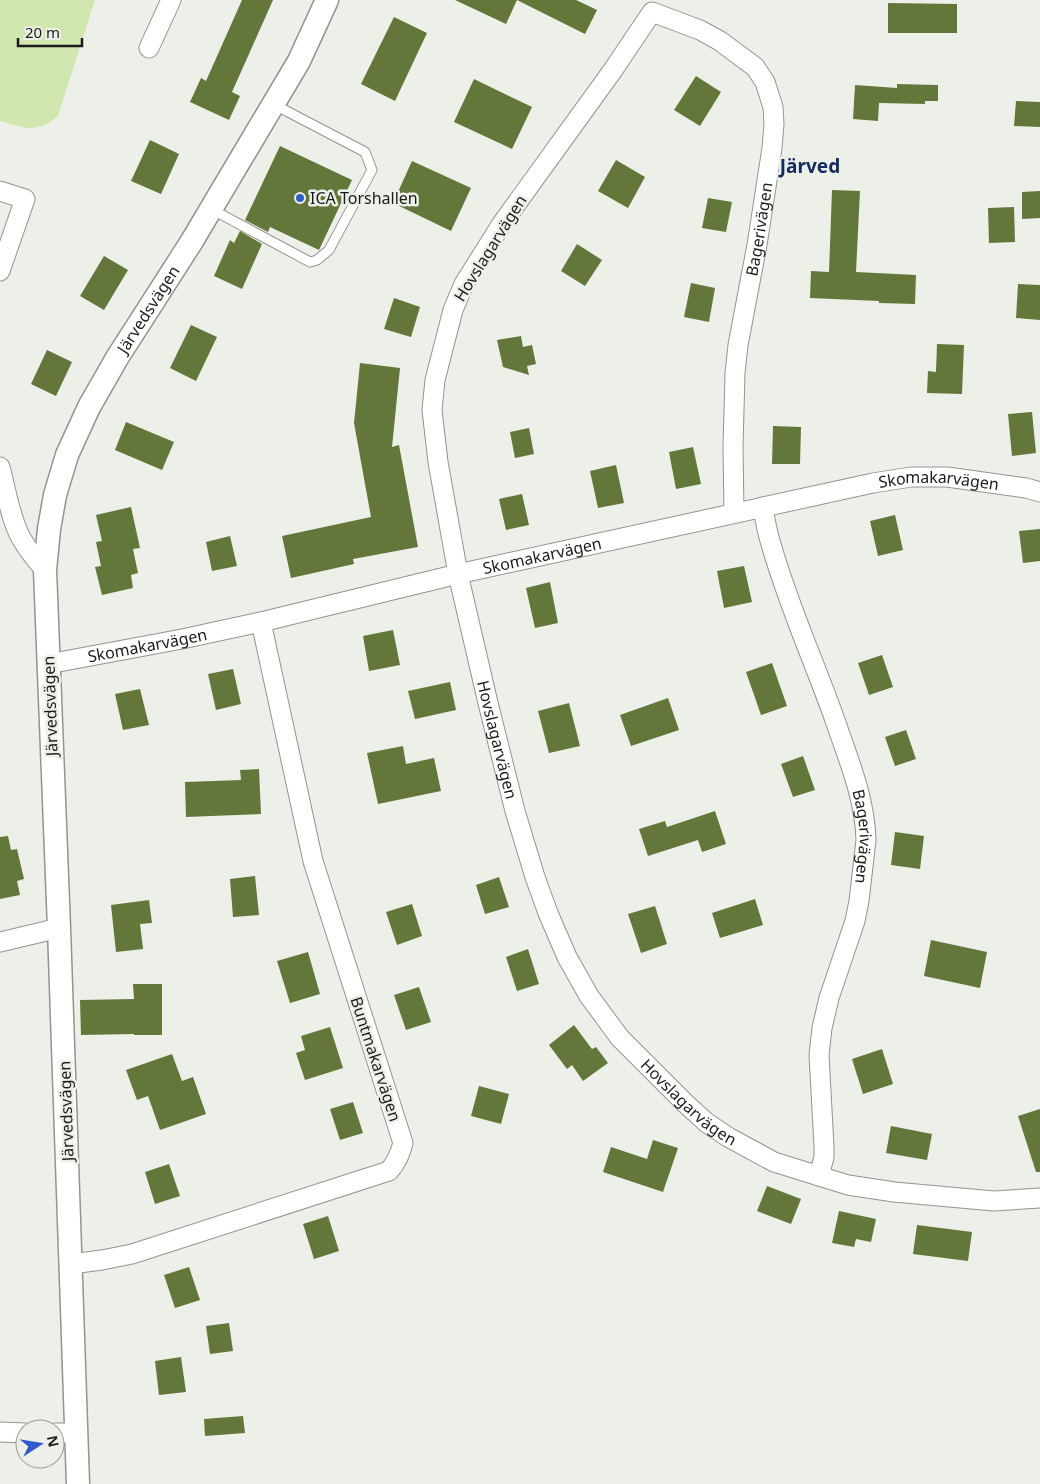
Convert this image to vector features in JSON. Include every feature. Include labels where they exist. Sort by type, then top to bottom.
[{"type":"street","points":[[149,48],[171,0]]},
{"type":"street","name":"Järvedsvägen","points":[[78,1484],[66,1433],[71,1264],[45,570],[49,529],[67,455],[89,407],[117,358],[192,242],[273,104],[298,60],[327,0]]},
{"type":"street","name":"Bagerivägen","points":[[652,12],[700,30],[720,41],[755,67],[765,82],[773,107],[772,148],[757,245],[738,345],[735,373],[734,512]]},
{"type":"street","name":"Hovslagarvägen","points":[[652,12],[613,70],[501,225],[464,284],[452,310],[435,380],[432,410],[438,462],[458,574],[515,811],[535,877],[567,957],[589,996],[620,1038],[686,1104],[707,1123],[728,1137],[774,1162],[848,1185],[894,1192],[994,1201],[1040,1198]]},
{"type":"street","points":[[0,191],[25,199],[0,271]]},
{"type":"street","points":[[0,467],[20,537],[30,553],[45,570]]},
{"type":"street","name":"Skomakarvägen","points":[[48,664],[261,622],[458,574],[873,483],[911,477],[947,477],[1026,488],[1040,492]]},
{"type":"street","name":"Bagerivägen","points":[[763,507],[770,543],[786,592],[825,692],[856,781],[866,830],[859,902],[855,921],[828,998],[820,1042],[824,1157],[819,1176]]},
{"type":"street","name":"Buntmakarvägen","points":[[71,1264],[132,1254],[389,1171],[396,1163],[400,1154],[403,1143],[313,861],[261,622]]},
{"type":"street","points":[[0,942],[59,928]]},
{"type":"street","points":[[0,1432],[15,1433]]},
{"type":"lane","points":[[211,209],[310,262],[317,260],[329,250],[372,170],[366,152],[273,104]]},
{"type":"green space","points":[[0,0],[95,0],[58,116],[50,122],[37,127],[23,127],[0,121]]},
{"type":"building","points":[[242,0],[273,0],[232,92],[240,96],[229,120],[190,102],[201,78],[206,81]]},
{"type":"building","points":[[455,0],[517,0],[506,24]]},
{"type":"building","points":[[517,0],[576,0],[597,10],[585,34]]},
{"type":"building","points":[[888,3],[957,4],[957,33],[888,33]]},
{"type":"building","points":[[394,17],[427,33],[395,101],[361,84]]},
{"type":"building","points":[[696,76],[721,92],[700,126],[674,110]]},
{"type":"building","points":[[474,79],[532,107],[512,149],[454,122]]},
{"type":"building","points":[[897,84],[938,85],[938,101],[925,101],[925,104],[879,103],[878,121],[853,119],[855,85],[897,88]]},
{"type":"building","points":[[1016,101],[1040,102],[1040,127],[1014,126]]},
{"type":"building","points":[[150,140],[179,154],[161,194],[131,181]]},
{"type":"building","name":"ICA Torshallen","points":[[280,146],[352,180],[319,250],[270,227],[268,232],[245,220]]},
{"type":"building","points":[[616,160],[645,177],[628,208],[598,191]]},
{"type":"building","points":[[412,161],[471,188],[451,231],[393,203]]},
{"type":"building","points":[[832,190],[860,191],[856,272],[916,275],[915,304],[810,298],[811,271],[829,272]]},
{"type":"building","points":[[1040,191],[1040,218],[1022,219],[1022,192]]},
{"type":"building","points":[[708,198],[732,202],[726,232],[702,228]]},
{"type":"building","points":[[1014,207],[1015,242],[989,243],[988,208]]},
{"type":"building","points":[[240,231],[262,244],[242,289],[214,276],[230,240],[234,243]]},
{"type":"building","points":[[577,244],[602,260],[585,286],[561,271]]},
{"type":"building","points":[[104,256],[128,270],[104,310],[80,296]]},
{"type":"building","points":[[691,283],[715,288],[709,322],[684,317]]},
{"type":"building","points":[[1018,284],[1040,285],[1040,320],[1016,318]]},
{"type":"building","points":[[394,298],[420,307],[411,337],[384,329]]},
{"type":"building","points":[[191,325],[217,337],[196,381],[170,368]]},
{"type":"building","points":[[521,336],[523,347],[532,345],[536,364],[527,366],[529,375],[503,367],[497,340]]},
{"type":"building","points":[[937,344],[964,345],[962,394],[927,393],[928,371],[936,372]]},
{"type":"building","points":[[47,350],[72,362],[56,396],[31,384]]},
{"type":"building","points":[[360,363],[400,368],[392,447],[399,445],[418,547],[353,559],[354,564],[291,578],[282,536],[371,517],[354,423]]},
{"type":"building","points":[[1032,412],[1036,453],[1012,456],[1008,414]]},
{"type":"building","points":[[126,422],[174,442],[162,470],[115,450]]},
{"type":"building","points":[[773,426],[801,427],[800,464],[772,464]]},
{"type":"building","points":[[529,428],[534,454],[515,458],[510,432]]},
{"type":"building","points":[[693,447],[701,484],[676,489],[669,452]]},
{"type":"building","points":[[616,465],[624,503],[598,508],[590,471]]},
{"type":"building","points":[[522,494],[529,525],[506,530],[499,499]]},
{"type":"building","points":[[131,507],[140,548],[133,549],[138,573],[131,575],[133,588],[102,595],[95,567],[101,566],[96,542],[102,541],[96,515]]},
{"type":"building","points":[[895,515],[903,550],[878,556],[870,521]]},
{"type":"building","points":[[1040,529],[1040,561],[1023,563],[1019,531]]},
{"type":"building","points":[[230,536],[237,566],[212,571],[206,542]]},
{"type":"building","points":[[744,566],[752,602],[724,608],[717,571]]},
{"type":"building","points":[[550,582],[558,623],[535,628],[526,588]]},
{"type":"building","points":[[393,630],[400,665],[369,671],[363,636]]},
{"type":"building","points":[[882,655],[893,687],[869,695],[858,663]]},
{"type":"building","points":[[772,663],[787,706],[761,715],[746,672]]},
{"type":"building","points":[[233,669],[241,704],[216,710],[208,674]]},
{"type":"building","points":[[450,682],[456,710],[415,719],[408,691]]},
{"type":"building","points":[[140,689],[149,725],[123,730],[115,694]]},
{"type":"building","points":[[668,698],[679,730],[631,746],[620,715]]},
{"type":"building","points":[[569,703],[580,746],[549,753],[538,711]]},
{"type":"building","points":[[906,730],[916,759],[895,766],[885,737]]},
{"type":"building","points":[[403,746],[406,764],[434,758],[441,791],[378,804],[367,753]]},
{"type":"building","points":[[803,756],[815,790],[793,797],[781,764]]},
{"type":"building","points":[[259,769],[261,814],[186,817],[185,782],[241,780],[240,770]]},
{"type":"building","points":[[715,811],[726,844],[702,852],[698,840],[648,856],[639,829],[665,821],[667,827]]},
{"type":"building","points":[[895,832],[924,836],[920,869],[891,865]]},
{"type":"building","points":[[8,836],[11,850],[17,849],[24,879],[17,881],[20,895],[0,899],[0,837]]},
{"type":"building","points":[[255,876],[259,915],[233,917],[230,879]]},
{"type":"building","points":[[499,877],[509,907],[485,914],[476,885]]},
{"type":"building","points":[[755,899],[763,925],[720,938],[712,913]]},
{"type":"building","points":[[149,900],[152,923],[140,924],[143,949],[116,952],[111,905]]},
{"type":"building","points":[[412,904],[422,936],[397,945],[386,912]]},
{"type":"building","points":[[655,906],[667,944],[641,953],[628,914]]},
{"type":"building","points":[[931,940],[987,952],[980,988],[924,976]]},
{"type":"building","points":[[528,949],[539,984],[517,991],[506,957]]},
{"type":"building","points":[[308,952],[320,994],[290,1003],[277,961]]},
{"type":"building","points":[[133,984],[162,984],[162,1035],[81,1035],[80,1000],[134,999]]},
{"type":"building","points":[[419,987],[431,1022],[406,1030],[394,995]]},
{"type":"building","points":[[574,1025],[592,1049],[596,1047],[608,1063],[583,1081],[572,1065],[567,1069],[549,1045]]},
{"type":"building","points":[[330,1027],[343,1068],[305,1080],[296,1053],[305,1050],[301,1036]]},
{"type":"building","points":[[882,1049],[893,1084],[863,1094],[852,1059]]},
{"type":"building","points":[[172,1054],[182,1081],[193,1077],[206,1114],[160,1130],[148,1096],[137,1100],[126,1070]]},
{"type":"building","points":[[479,1086],[509,1094],[501,1124],[471,1116]]},
{"type":"building","points":[[353,1102],[363,1133],[340,1140],[330,1109]]},
{"type":"building","points":[[1040,1109],[1040,1172],[1036,1172],[1018,1116]]},
{"type":"building","points":[[891,1126],[932,1134],[927,1160],[886,1153]]},
{"type":"building","points":[[653,1140],[678,1148],[663,1192],[603,1172],[611,1147],[647,1159]]},
{"type":"building","points":[[169,1164],[180,1196],[155,1204],[145,1172]]},
{"type":"building","points":[[767,1186],[801,1199],[791,1224],[757,1211]]},
{"type":"building","points":[[839,1211],[876,1219],[871,1242],[856,1239],[854,1247],[832,1243]]},
{"type":"building","points":[[328,1216],[339,1251],[314,1259],[303,1224]]},
{"type":"building","points":[[917,1225],[972,1232],[968,1261],[913,1254]]},
{"type":"building","points":[[189,1267],[200,1300],[175,1308],[164,1275]]},
{"type":"building","points":[[229,1323],[233,1351],[210,1354],[206,1326]]},
{"type":"building","points":[[181,1357],[186,1392],[159,1395],[155,1361]]},
{"type":"building","points":[[243,1416],[245,1433],[205,1436],[204,1419]]},
{"type":"place","name":"ICA Torshallen","points":[[300,198]]},
{"type":"district","name":"Järved","points":[[810,166]]}]
